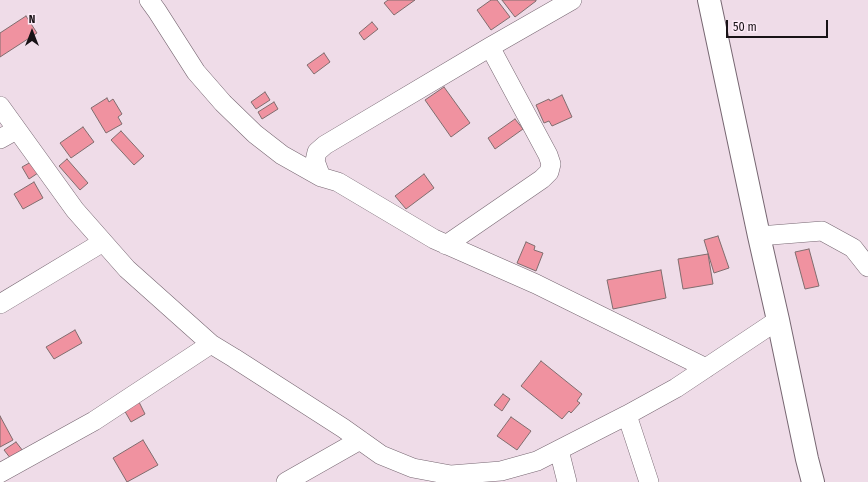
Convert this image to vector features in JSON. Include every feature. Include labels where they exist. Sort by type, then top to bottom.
[{"type":"main road","points":[[709,0],[813,482]]},
{"type":"street","points":[[149,0],[196,72],[223,103],[255,134],[282,155],[321,177],[338,182],[434,239],[536,284],[706,368]]},
{"type":"street","points":[[321,177],[314,161],[317,152],[325,145],[572,0]]},
{"type":"street","points":[[446,245],[542,179],[549,172],[551,164],[548,155],[490,47]]},
{"type":"street","points":[[0,106],[75,210],[103,242],[127,269],[211,344],[241,362],[381,455],[413,468],[452,479],[501,471],[537,461],[676,388],[778,320]]},
{"type":"street","points":[[0,139],[16,130]]},
{"type":"street","points":[[759,236],[822,231],[853,248],[868,267]]},
{"type":"street","points":[[0,304],[103,242]]},
{"type":"street","points":[[0,473],[94,421],[211,344]]},
{"type":"street","points":[[627,415],[650,482]]},
{"type":"street","points":[[286,482],[307,476],[360,440]]},
{"type":"street","points":[[559,450],[567,482]]},
{"type":"building","points":[[388,0],[415,0],[394,15],[384,3]]},
{"type":"building","points":[[491,0],[497,0],[510,17],[491,30],[477,10]]},
{"type":"building","points":[[502,0],[536,0],[536,1],[515,17]]},
{"type":"building","points":[[26,16],[37,33],[0,57],[0,33]]},
{"type":"building","points":[[372,22],[378,29],[364,40],[359,33]]},
{"type":"building","points":[[324,53],[330,62],[314,74],[307,65]]},
{"type":"building","points":[[444,87],[470,123],[451,137],[425,100]]},
{"type":"building","points":[[265,92],[270,100],[256,109],[251,102]]},
{"type":"building","points":[[562,95],[572,117],[552,126],[549,121],[544,123],[536,105],[549,99],[550,101]]},
{"type":"building","points":[[107,98],[109,102],[113,99],[122,114],[118,117],[122,124],[106,133],[91,108]]},
{"type":"building","points":[[274,102],[278,109],[262,119],[258,112]]},
{"type":"building","points":[[515,119],[523,129],[495,149],[488,138]]},
{"type":"building","points":[[83,127],[94,142],[71,158],[60,143]]},
{"type":"building","points":[[121,131],[144,156],[134,165],[111,140]]},
{"type":"building","points":[[67,159],[88,183],[80,190],[59,166]]},
{"type":"building","points":[[31,162],[38,173],[29,179],[22,167]]},
{"type":"building","points":[[424,174],[434,188],[406,209],[395,196]]},
{"type":"building","points":[[34,182],[43,198],[23,209],[14,194]]},
{"type":"building","points":[[718,236],[729,268],[714,273],[704,240]]},
{"type":"building","points":[[526,242],[535,246],[534,250],[543,253],[536,271],[517,263]]},
{"type":"building","points":[[809,249],[819,286],[805,289],[795,252]]},
{"type":"building","points":[[708,254],[713,284],[683,289],[678,259]]},
{"type":"building","points":[[661,270],[666,298],[613,309],[607,280]]},
{"type":"building","points":[[75,330],[82,343],[54,359],[46,347]]},
{"type":"building","points":[[541,361],[582,394],[577,401],[580,403],[571,413],[569,411],[562,419],[521,386]]},
{"type":"building","points":[[503,394],[510,399],[502,411],[494,405]]},
{"type":"building","points":[[138,400],[145,414],[131,422],[123,408]]},
{"type":"building","points":[[0,416],[13,440],[0,447]]},
{"type":"building","points":[[511,417],[531,431],[517,450],[497,436]]},
{"type":"building","points":[[143,440],[158,465],[127,482],[113,458]]},
{"type":"building","points":[[16,442],[23,451],[11,459],[4,450]]}]
